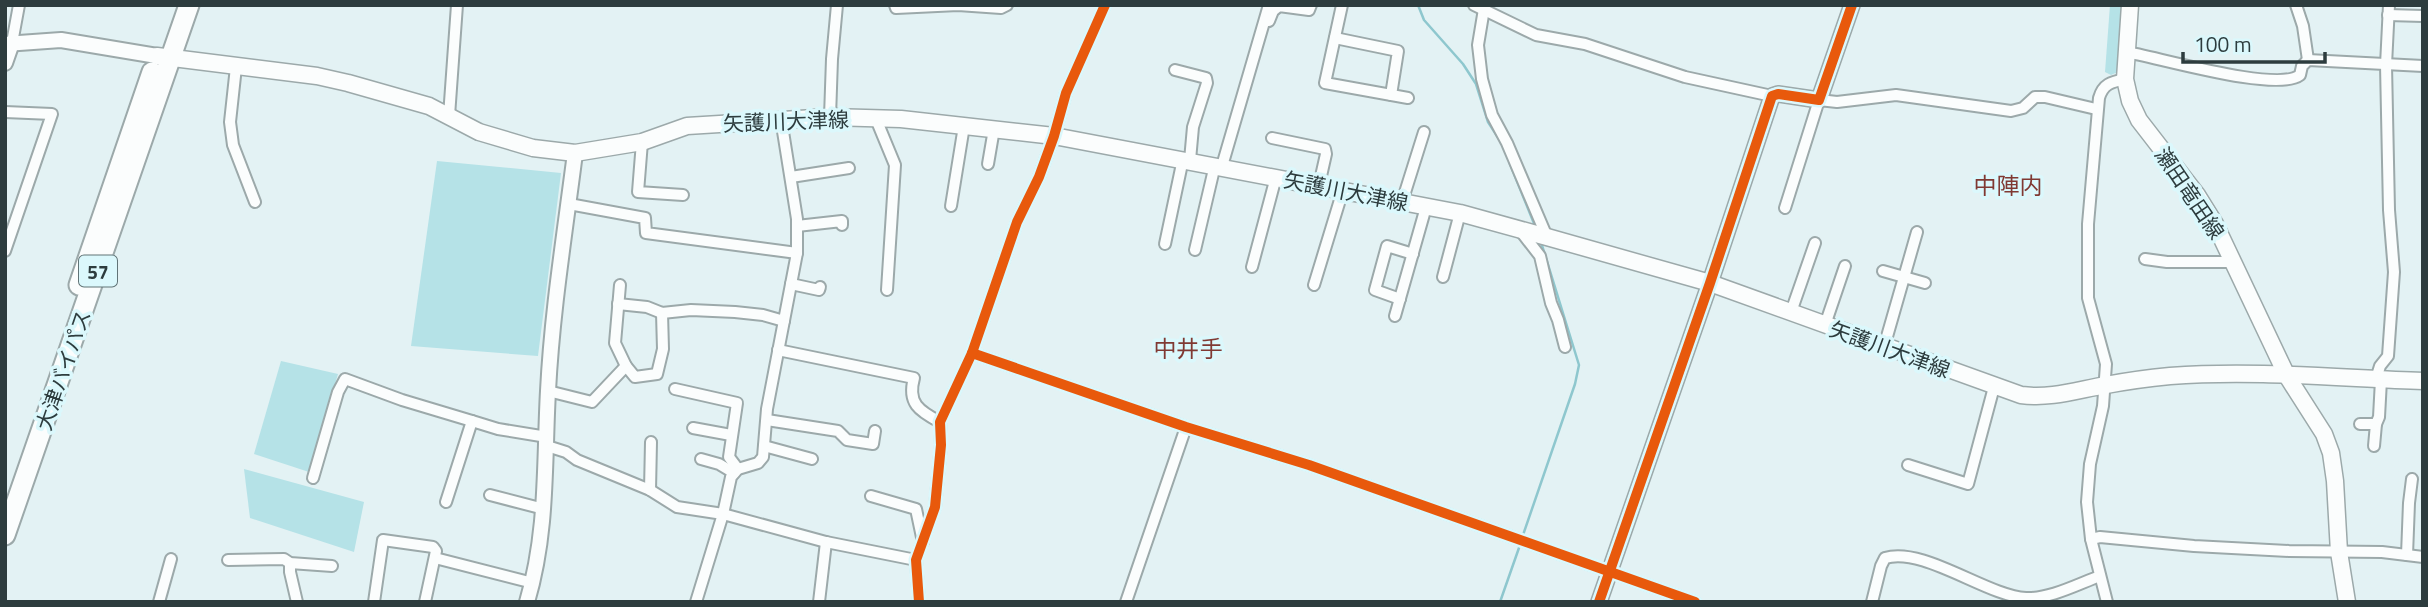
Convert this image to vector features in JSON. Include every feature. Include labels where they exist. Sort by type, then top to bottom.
[{"type":"highway","name":"大津バイパス","points":[[5,535],[128,187],[164,57],[175,5]]},
{"type":"highway","name":"大津バイパス","points":[[5,501],[164,57],[189,5]]},
{"type":"main road","name":"瀬田竜田線","points":[[2130,5],[2124,79],[2130,101],[2139,120],[2197,195],[2215,224],[2287,376]]},
{"type":"main road","name":"矢護川大津線","points":[[164,57],[317,76],[348,83],[407,98],[479,132],[518,144],[575,153],[642,142],[687,127],[831,117],[876,118],[1054,135],[1319,185],[1519,229],[1710,284],[2021,395],[2040,397],[2169,376],[2260,374],[2423,381]]},
{"type":"main road","points":[[2287,376],[2325,434],[2331,453],[2336,481],[2339,552],[2347,602]]},
{"type":"street","points":[[5,63],[19,5]]},
{"type":"street","points":[[449,116],[457,5]]},
{"type":"street","points":[[831,117],[837,5]]},
{"type":"street","points":[[895,5],[896,8],[958,5],[1001,8],[1007,5]]},
{"type":"street","points":[[919,602],[916,560],[935,507],[941,445],[940,422],[972,353],[1017,222],[1039,177],[1066,93],[1105,5]]},
{"type":"street","points":[[1195,250],[1269,5]]},
{"type":"street","points":[[1258,50],[1273,11],[1279,6],[1309,10],[1311,5]]},
{"type":"street","points":[[1342,5],[1325,83],[1408,98]]},
{"type":"street","points":[[1785,208],[1852,5]]},
{"type":"street","points":[[2296,5],[2304,26],[2308,60]]},
{"type":"street","points":[[1547,237],[1507,143],[1492,115],[1482,79],[1478,45],[1479,7],[1536,35],[1585,44],[1685,77],[1772,96],[1778,94],[1837,102],[1896,95],[2011,111],[2023,108],[2035,97],[2045,97],[2096,109]]},
{"type":"street","points":[[2374,446],[2379,417],[2380,366],[2388,356],[2394,272],[2389,210],[2386,65],[2389,10],[2423,16]]},
{"type":"street","points":[[1335,38],[1398,51],[1391,95]]},
{"type":"street","points":[[9,43],[61,40],[164,57]]},
{"type":"street","points":[[2126,51],[2215,73],[2277,79],[2295,79],[2300,75],[2302,65],[2308,60],[2423,66]]},
{"type":"street","points":[[236,67],[230,122],[233,145],[255,202]]},
{"type":"street","points":[[1165,244],[1193,127],[1207,83],[1206,78],[1175,70]]},
{"type":"street","points":[[2107,602],[2091,539],[2087,502],[2090,464],[2103,406],[2106,364],[2088,298],[2088,224],[2096,109],[2102,90],[2109,82],[2124,79]]},
{"type":"street","points":[[1599,602],[1710,284],[1772,96]]},
{"type":"street","points":[[5,111],[52,114],[5,251]]},
{"type":"street","points":[[876,118],[895,165],[887,290]]},
{"type":"street","points":[[696,602],[731,477],[736,471],[758,463],[763,457],[767,409],[797,253],[797,226],[781,119]]},
{"type":"street","points":[[951,206],[964,126]]},
{"type":"street","points":[[988,164],[994,129]]},
{"type":"street","points":[[1402,202],[1424,132]]},
{"type":"street","points":[[1272,138],[1325,149],[1319,185]]},
{"type":"street","points":[[642,142],[638,192],[683,195]]},
{"type":"street","points":[[527,602],[542,540],[548,391],[575,153]]},
{"type":"street","points":[[791,177],[849,168]]},
{"type":"street","points":[[1252,267],[1276,177]]},
{"type":"street","points":[[1314,285],[1343,190]]},
{"type":"street","points":[[569,204],[645,218],[646,233],[797,253]]},
{"type":"street","points":[[1395,316],[1426,207]]},
{"type":"street","points":[[1443,277],[1460,214]]},
{"type":"street","points":[[797,226],[842,221],[842,225]]},
{"type":"street","points":[[1519,229],[1540,256],[1565,347]]},
{"type":"street","points":[[1884,347],[1917,232]]},
{"type":"street","points":[[1791,313],[1815,243]]},
{"type":"street","points":[[1400,299],[1375,290],[1387,246],[1413,254]]},
{"type":"street","points":[[2144,258],[2168,262],[2233,262]]},
{"type":"street","points":[[1825,325],[1845,265]]},
{"type":"street","points":[[1883,271],[1925,284]]},
{"type":"street","points":[[792,284],[819,290],[820,287]]},
{"type":"street","points":[[620,285],[615,343],[626,366],[635,377],[657,374],[663,349],[662,313]]},
{"type":"street","points":[[618,304],[647,307],[662,313],[691,310],[735,312],[763,315],[784,321]]},
{"type":"street","points":[[778,350],[914,378],[911,390],[916,406],[940,422]]},
{"type":"street","points":[[972,353],[1186,427],[1309,465],[1695,602]]},
{"type":"street","points":[[548,391],[592,402],[626,366]]},
{"type":"street","points":[[313,478],[338,392],[345,379],[402,400],[547,442],[578,460],[650,490],[677,507],[723,513],[826,542],[916,560]]},
{"type":"street","points":[[1908,465],[1968,484],[1994,387]]},
{"type":"street","points":[[675,389],[737,403],[729,457],[736,471]]},
{"type":"street","points":[[767,420],[838,431],[847,440],[873,444],[875,431]]},
{"type":"street","points":[[446,502],[472,421]]},
{"type":"street","points":[[2360,424],[2376,424]]},
{"type":"street","points":[[1126,602],[1186,427]]},
{"type":"street","points":[[693,428],[732,435]]},
{"type":"street","points":[[650,490],[651,442]]},
{"type":"street","points":[[764,446],[812,459]]},
{"type":"street","points":[[701,458],[736,471]]},
{"type":"street","points":[[2407,555],[2412,478]]},
{"type":"street","points":[[490,495],[544,509]]},
{"type":"street","points":[[871,496],[916,509],[923,542]]},
{"type":"street","points":[[2091,539],[2100,537],[2194,546],[2382,552],[2422,559]]},
{"type":"street","points":[[374,602],[383,540],[433,547],[436,551],[425,602]]},
{"type":"street","points":[[820,602],[826,542]]},
{"type":"street","points":[[1872,602],[1881,566],[1885,558],[1894,556],[1934,564],[2011,595],[2028,598],[2056,592],[2100,576]]},
{"type":"street","points":[[435,558],[533,583]]},
{"type":"street","points":[[159,602],[171,559]]},
{"type":"street","points":[[228,560],[284,559],[290,562],[332,566]]},
{"type":"street","points":[[290,562],[297,602]]},
{"type":"shaded area","points":[[2110,5],[2125,5],[2118,72],[2111,75],[2105,72]]},
{"type":"shaded area","points":[[437,161],[561,173],[538,356],[411,346]]},
{"type":"shaded area","points":[[281,361],[338,374],[309,472],[254,454]]},
{"type":"shaded area","points":[[244,469],[364,502],[354,552],[250,518]]},
{"type":"waterway","points":[[1418,5],[1424,20],[1463,64],[1476,84],[1488,122],[1499,139]]},
{"type":"waterway","points":[[1510,164],[1535,226]]},
{"type":"waterway","points":[[1522,538],[1575,384],[1579,365],[1541,242]]},
{"type":"waterway","points":[[1500,602],[1520,545]]},
{"type":"cycle path","points":[[919,602],[916,560],[935,507],[941,445],[940,422],[972,353],[1017,222],[1039,177],[1054,136],[1066,93],[1105,5]]},
{"type":"cycle path","points":[[1599,602],[1772,96],[1778,94],[1819,100],[1852,5]]},
{"type":"cycle path","points":[[972,353],[1186,427],[1309,465],[1695,602]]},
{"type":"district","name":"中陣内","points":[[2008,185]]},
{"type":"district","name":"中井手","points":[[1188,348]]}]
